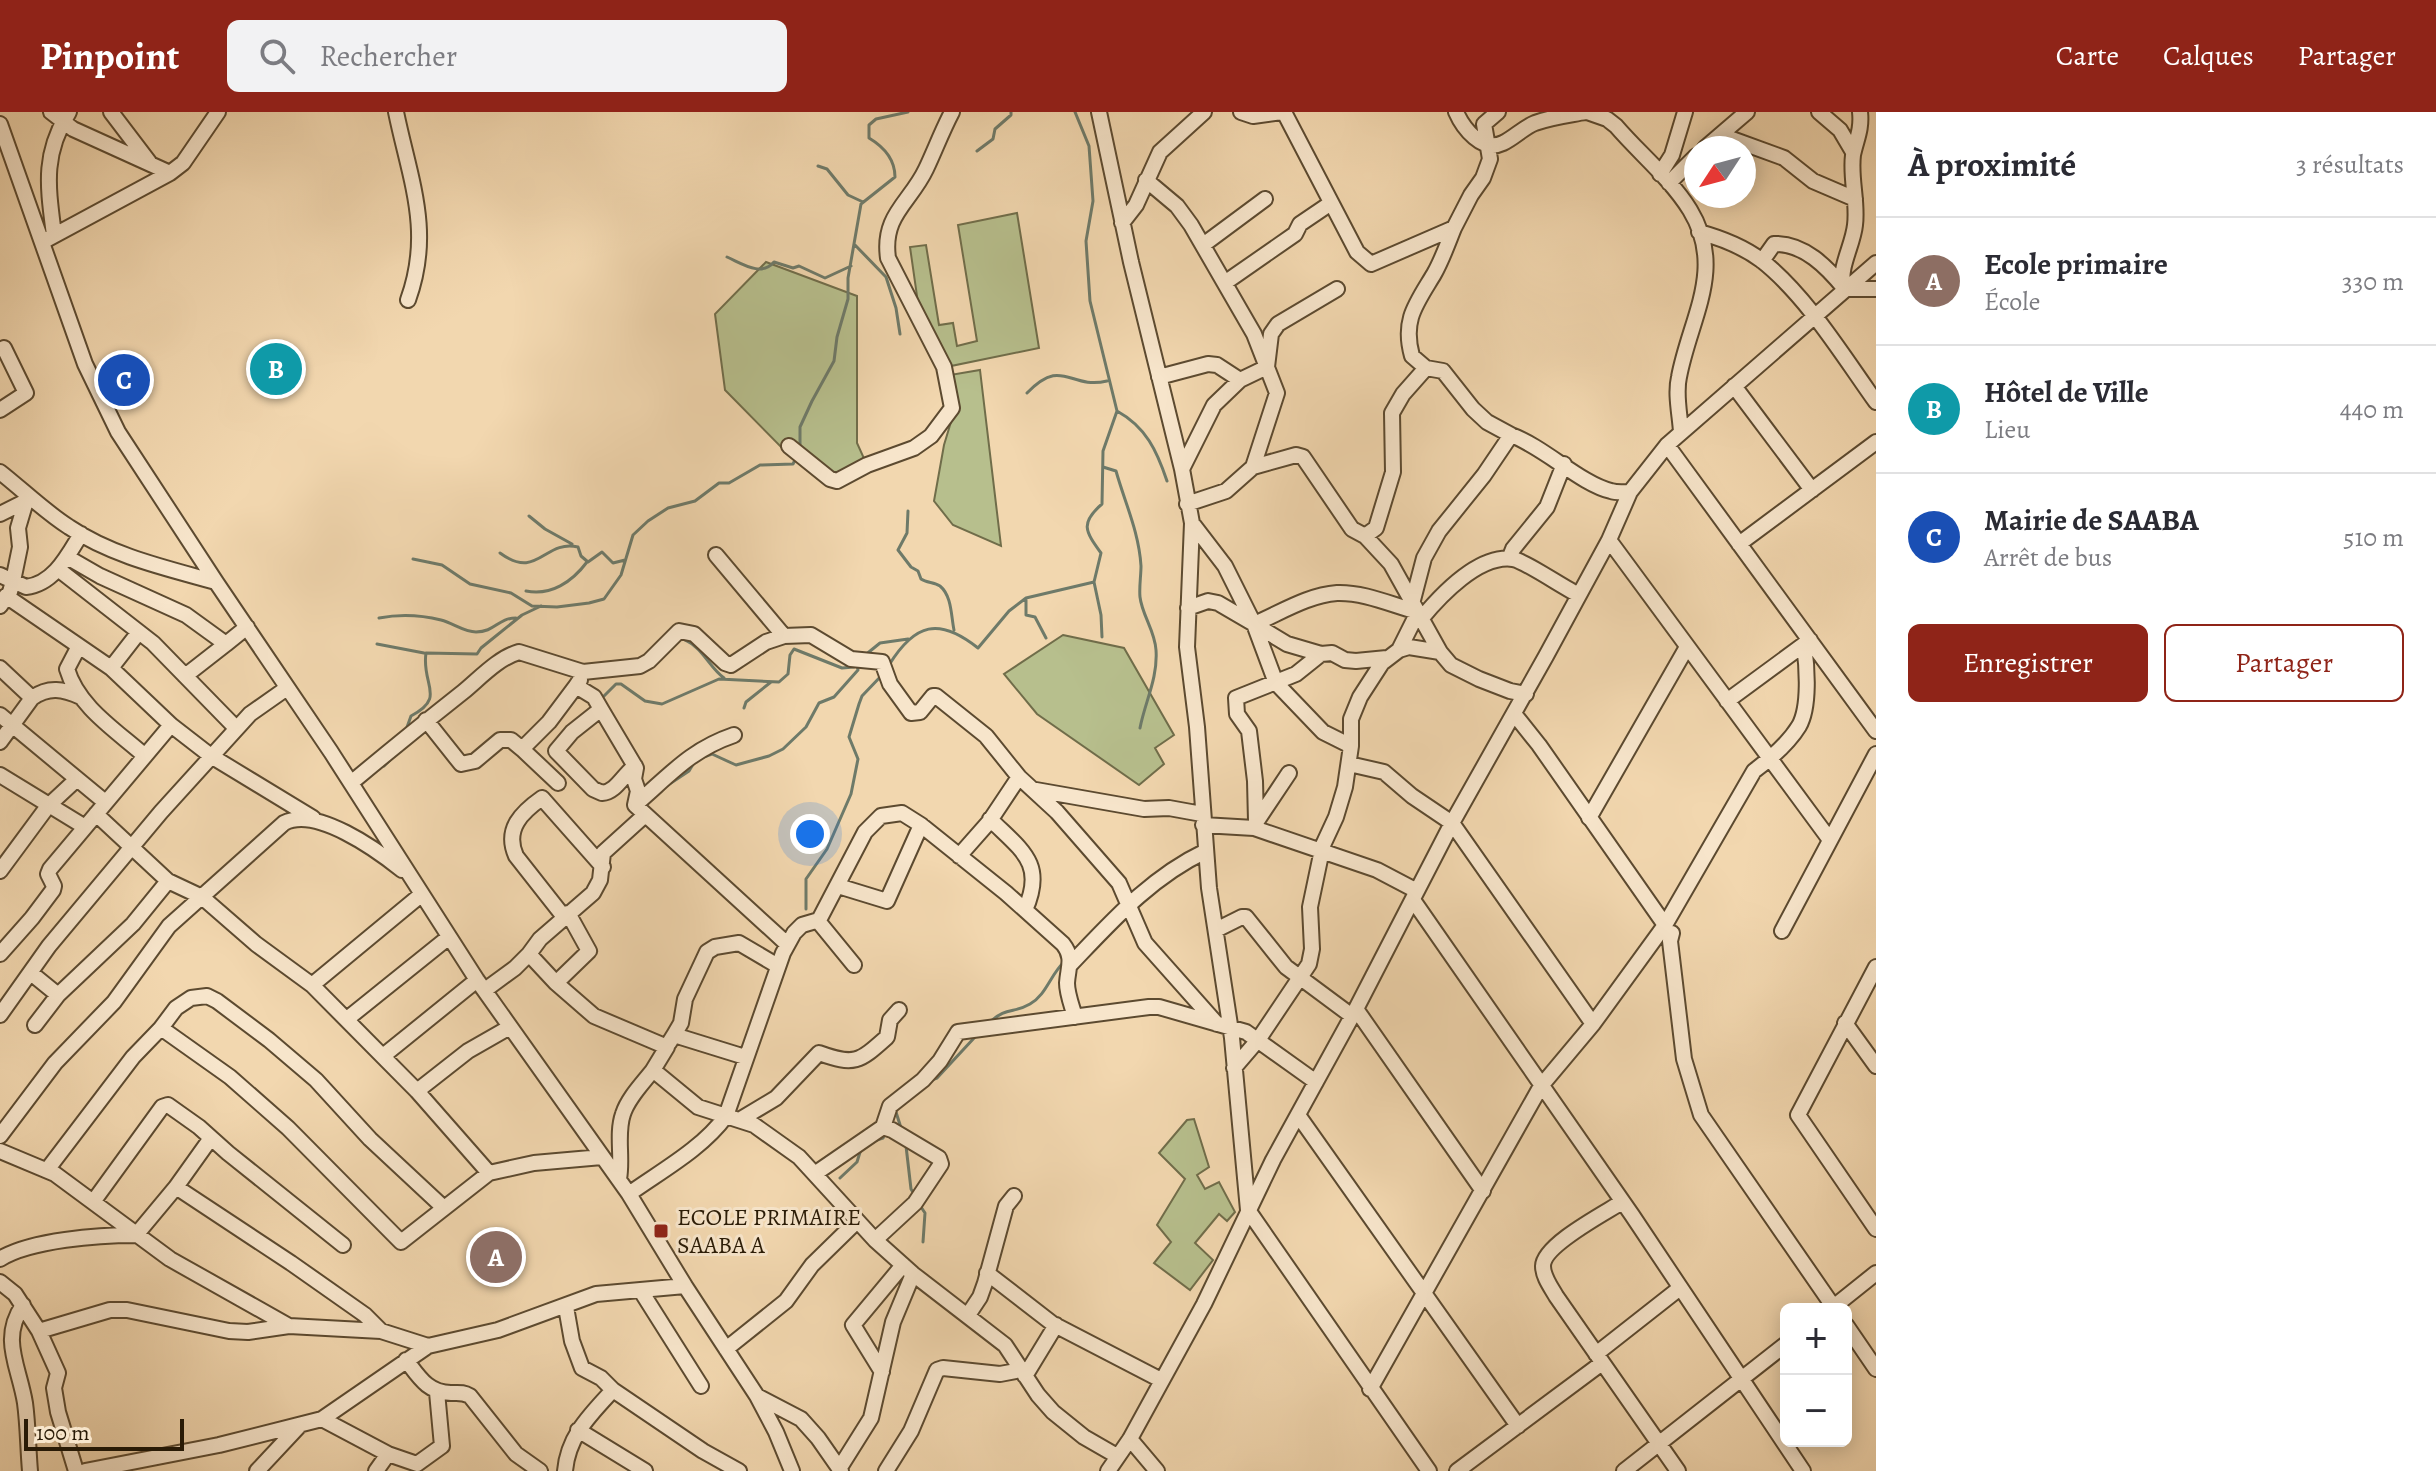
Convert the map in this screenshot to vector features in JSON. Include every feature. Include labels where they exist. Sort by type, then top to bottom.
[{"type":"street","points":[[51,112],[170,173]]},
{"type":"street","points":[[111,112],[149,162]]},
{"type":"street","points":[[48,238],[170,173],[183,163],[218,112]]},
{"type":"street","points":[[396,112],[414,184],[420,230],[419,268],[408,300]]},
{"type":"street","points":[[789,446],[830,479],[837,481],[867,465],[914,448],[931,436],[952,408],[944,367],[888,258],[885,240],[897,212],[925,170],[952,112]]},
{"type":"street","points":[[1099,112],[1192,523],[1187,647],[1223,1025],[1234,1068],[1248,1210],[1429,1471]]},
{"type":"street","points":[[1122,223],[1136,205],[1160,152],[1204,112]]},
{"type":"street","points":[[1241,112],[1253,116],[1283,112],[1357,252],[1371,264],[1454,228]]},
{"type":"street","points":[[1456,112],[1467,133],[1487,143],[1502,144],[1537,122],[1594,112],[1616,126],[1692,213],[1707,270],[1706,286],[1678,381],[1681,432]]},
{"type":"street","points":[[1498,112],[1484,124],[1490,159],[1483,178],[1454,228],[1435,272],[1419,296],[1407,327],[1412,356],[1426,368],[1443,371],[1487,422],[1530,443],[1611,491],[1630,492]]},
{"type":"street","points":[[1664,178],[1685,112]]},
{"type":"street","points":[[1747,112],[1721,135],[1784,158],[1813,181],[1855,199]]},
{"type":"street","points":[[1819,112],[1840,130],[1853,152]]},
{"type":"street","points":[[1844,288],[1842,274],[1856,224],[1852,188],[1853,152],[1858,143],[1860,112]]},
{"type":"street","points":[[48,238],[48,163],[66,117]]},
{"type":"street","points":[[0,124],[48,238],[85,364],[104,407],[481,985],[629,1194],[757,1396],[792,1471]]},
{"type":"street","points":[[1664,178],[1684,164]]},
{"type":"street","points":[[1146,180],[1177,206],[1226,282],[1254,334],[1277,393],[1276,404],[1253,467]]},
{"type":"street","points":[[1203,245],[1265,199]]},
{"type":"street","points":[[1226,282],[1295,234],[1300,224],[1331,203]]},
{"type":"street","points":[[1699,232],[1726,239],[1762,261],[1814,317],[1876,402]]},
{"type":"street","points":[[1762,261],[1774,244],[1784,244],[1818,260],[1844,288],[1876,289]]},
{"type":"street","points":[[1108,1471],[1130,1439],[1204,1304],[1248,1210],[1452,823],[1515,715],[1609,540],[1630,492],[1667,445],[1876,263]]},
{"type":"street","points":[[1267,367],[1271,334],[1278,324],[1337,289]]},
{"type":"street","points":[[0,410],[26,393],[4,348]]},
{"type":"street","points":[[1159,377],[1208,364],[1217,365],[1240,380]]},
{"type":"street","points":[[1182,469],[1214,405],[1240,380],[1267,367]]},
{"type":"street","points":[[1365,536],[1376,528],[1393,472],[1392,413],[1403,394],[1426,368]]},
{"type":"street","points":[[1734,386],[1812,490]]},
{"type":"street","points":[[1234,1068],[1258,1040],[1309,964],[1312,949],[1310,907],[1324,839],[1340,805],[1349,764],[1351,719],[1355,708],[1369,680],[1393,654],[1417,611],[1424,558],[1439,531],[1511,435]]},
{"type":"street","points":[[1739,544],[1876,442]]},
{"type":"street","points":[[1667,445],[1807,642],[1876,731]]},
{"type":"street","points":[[1187,504],[1226,491],[1253,467],[1296,455],[1303,457],[1352,529],[1365,536],[1391,564],[1440,652],[1451,665],[1510,691],[1526,694]]},
{"type":"street","points":[[1513,559],[1513,549],[1547,507],[1564,464]]},
{"type":"street","points":[[0,472],[29,500],[81,534],[150,563],[216,582]]},
{"type":"street","points":[[0,514],[29,500]]},
{"type":"street","points":[[29,500],[18,528],[20,547],[7,578],[3,601],[111,668],[171,725],[211,756],[316,821],[373,849],[412,878]]},
{"type":"street","points":[[1192,523],[1225,566],[1254,624],[1276,683],[1323,732],[1351,746]]},
{"type":"street","points":[[7,578],[26,587],[46,579],[62,563],[81,534]]},
{"type":"street","points":[[1609,540],[1830,840]]},
{"type":"street","points":[[716,555],[784,636]]},
{"type":"street","points":[[1254,624],[1306,600],[1336,593],[1369,597],[1417,611],[1490,561],[1513,559],[1579,595]]},
{"type":"street","points":[[62,563],[153,643],[236,728]]},
{"type":"street","points":[[62,563],[100,576],[186,615],[226,644]]},
{"type":"street","points":[[1188,608],[1208,601],[1218,603],[1287,644],[1321,654],[1332,653],[1345,660],[1393,654],[1409,647],[1440,652]]},
{"type":"street","points":[[185,676],[247,627]]},
{"type":"street","points":[[522,749],[549,722],[580,679],[640,666],[679,631],[694,634],[731,665],[766,642],[784,636],[811,635],[851,659],[882,662],[890,684],[911,713],[920,712],[933,696],[941,699],[986,736],[1019,777],[1035,790],[1119,883],[1152,953],[1223,1025]]},
{"type":"street","points":[[111,668],[139,632]]},
{"type":"street","points":[[1727,701],[1807,642]]},
{"type":"street","points":[[1370,1389],[1541,1086],[1669,929],[1754,771],[1771,758],[1800,725],[1807,642]]},
{"type":"street","points":[[79,646],[67,669],[81,697],[105,723],[145,756]]},
{"type":"street","points":[[1589,818],[1687,647]]},
{"type":"street","points":[[351,783],[493,667],[516,653],[580,679],[635,766],[634,779],[640,810],[787,944]]},
{"type":"street","points":[[1255,824],[1255,781],[1249,731],[1235,706],[1236,698],[1296,674],[1321,654]]},
{"type":"street","points":[[0,668],[32,698]]},
{"type":"street","points":[[0,1015],[49,946],[131,847],[236,728],[257,708],[287,688]]},
{"type":"street","points":[[0,742],[32,698],[57,689],[81,697]]},
{"type":"street","points":[[601,709],[572,732],[556,750],[593,789],[602,793],[611,791],[635,766]]},
{"type":"street","points":[[0,715],[77,779],[131,847],[168,881],[202,897],[256,944],[312,985],[417,1091],[489,1173]]},
{"type":"street","points":[[1515,715],[1669,929],[1684,1059],[1701,1115],[1830,1303]]},
{"type":"street","points":[[426,720],[461,764],[475,761],[500,740],[514,741],[558,783]]},
{"type":"street","points":[[0,954],[53,890],[48,872],[171,725]]},
{"type":"street","points":[[383,1056],[481,985],[515,968],[540,939],[593,893],[600,880],[603,853],[640,810],[695,752],[734,735]]},
{"type":"street","points":[[1782,931],[1876,754]]},
{"type":"street","points":[[1349,764],[1384,772],[1452,823],[1593,1024]]},
{"type":"street","points":[[556,983],[589,951],[566,915],[521,863],[513,848],[517,817],[574,769]]},
{"type":"street","points":[[1255,824],[1289,773]]},
{"type":"street","points":[[0,775],[85,827]]},
{"type":"street","points":[[959,856],[1019,777]]},
{"type":"street","points":[[1,869],[48,806],[77,779]]},
{"type":"street","points":[[1035,790],[1144,809],[1169,808],[1202,819],[1255,824],[1323,853],[1377,870],[1415,896],[1803,1471]]},
{"type":"street","points":[[542,798],[603,867]]},
{"type":"street","points":[[733,1118],[745,1057],[787,944],[802,925],[818,921],[858,842],[881,816],[902,813],[921,825],[1063,944],[1071,964],[1067,985],[1075,1017]]},
{"type":"street","points":[[0,1136],[55,1063],[114,1002],[169,926],[284,823],[297,818],[316,821]]},
{"type":"street","points":[[990,819],[1025,854],[1033,867],[1030,899],[1025,910]]},
{"type":"street","points":[[838,886],[887,901],[921,825]]},
{"type":"street","points":[[1071,964],[1129,903],[1182,864],[1206,851]]},
{"type":"street","points":[[35,1025],[58,995],[133,924],[168,881]]},
{"type":"street","points":[[312,985],[422,894]]},
{"type":"street","points":[[1216,930],[1246,917],[1286,967],[1354,1012],[1483,1191]]},
{"type":"street","points":[[818,921],[854,965]]},
{"type":"street","points":[[347,1019],[449,937]]},
{"type":"street","points":[[619,1179],[623,1114],[681,1023],[685,999],[707,952],[715,947],[739,943],[778,966]]},
{"type":"street","points":[[529,954],[594,1016],[670,1041],[745,1057]]},
{"type":"street","points":[[1876,967],[1798,1115],[1876,1229]]},
{"type":"street","points":[[31,973],[58,995]]},
{"type":"street","points":[[47,1170],[133,1057],[176,1008],[191,998],[207,996],[269,1040],[316,1080],[370,1139],[444,1208]]},
{"type":"street","points":[[816,1173],[883,1127],[890,1106],[923,1080],[940,1061],[958,1032],[1159,1007],[1223,1025],[1258,1040],[1316,1082]]},
{"type":"street","points":[[629,1194],[719,1126],[776,1098],[819,1053],[849,1061],[860,1059],[887,1037],[890,1020],[899,1010]]},
{"type":"street","points":[[1845,1023],[1876,1066]]},
{"type":"street","points":[[417,1091],[468,1051],[510,1027]]},
{"type":"street","points":[[161,1028],[230,1077],[288,1128],[401,1242],[489,1173],[534,1163],[602,1157]]},
{"type":"street","points":[[653,1070],[698,1107],[765,1132],[816,1173],[875,1240],[908,1270],[1005,1345],[1053,1412],[1084,1437],[1117,1456]]},
{"type":"street","points":[[93,1202],[164,1105],[188,1118],[343,1245]]},
{"type":"street","points":[[1298,1115],[1518,1426]]},
{"type":"street","points":[[875,1240],[915,1203],[941,1164],[934,1153],[883,1127]]},
{"type":"street","points":[[0,1259],[18,1249],[81,1238],[136,1235],[211,1138]]},
{"type":"street","points":[[0,1151],[47,1170],[170,1259],[289,1326]]},
{"type":"street","points":[[176,1187],[365,1315],[381,1331]]},
{"type":"street","points":[[968,1315],[980,1297],[1006,1206],[1014,1196]]},
{"type":"street","points":[[1622,1202],[1567,1238],[1544,1260],[1543,1266],[1556,1296],[1678,1471]]},
{"type":"street","points":[[726,1349],[786,1301],[812,1265],[857,1221]]},
{"type":"street","points":[[757,1396],[801,1419],[840,1470],[871,1418],[908,1270]]},
{"type":"street","points":[[882,1372],[853,1325],[908,1270]]},
{"type":"street","points":[[987,1273],[1056,1325],[1161,1380]]},
{"type":"street","points":[[1839,1303],[1876,1273]]},
{"type":"street","points":[[0,1282],[9,1287],[23,1305],[58,1373],[54,1388],[58,1412],[76,1471]]},
{"type":"street","points":[[85,1471],[219,1445],[322,1419],[428,1346],[498,1330],[596,1294],[685,1286]]},
{"type":"street","points":[[1457,1471],[1518,1426],[1680,1288]]},
{"type":"street","points":[[641,1291],[701,1386]]},
{"type":"street","points":[[23,1305],[11,1321],[7,1344],[24,1398],[30,1471]]},
{"type":"street","points":[[566,1307],[579,1364],[703,1451],[739,1471]]},
{"type":"street","points":[[39,1331],[110,1310],[127,1310],[229,1331],[248,1332],[289,1326],[381,1331],[428,1346]]},
{"type":"street","points":[[1023,1373],[1056,1325]]},
{"type":"street","points":[[1852,1334],[1876,1369]]},
{"type":"street","points":[[1624,1471],[1780,1349]]},
{"type":"street","points":[[406,1360],[428,1388],[468,1395],[516,1454],[540,1471]]},
{"type":"street","points":[[886,1471],[911,1431],[937,1370],[1023,1373]]},
{"type":"street","points":[[565,1471],[567,1456],[578,1430],[613,1390]]},
{"type":"street","points":[[322,1419],[388,1454],[417,1464],[441,1448],[443,1442],[437,1392]]},
{"type":"street","points":[[257,1471],[300,1425]]},
{"type":"street","points":[[578,1430],[645,1471]]},
{"type":"street","points":[[1130,1439],[1157,1471]]},
{"type":"street","points":[[376,1471],[388,1454]]},
{"type":"green space","points":[[1017,213],[1039,348],[946,367],[920,317],[910,247],[926,245],[939,325],[953,323],[957,346],[977,341],[958,225]]},
{"type":"green space","points":[[766,262],[857,296],[857,443],[867,465],[833,485],[794,449],[789,455],[725,390],[715,314]]},
{"type":"green space","points":[[980,370],[1001,546],[953,525],[934,501],[944,445],[954,412],[950,375]]},
{"type":"green space","points":[[1063,635],[1124,648],[1174,735],[1155,748],[1164,764],[1139,785],[1037,714],[1004,674]]},
{"type":"green space","points":[[1194,1119],[1209,1167],[1197,1175],[1205,1189],[1219,1182],[1235,1212],[1227,1221],[1219,1214],[1195,1243],[1213,1260],[1190,1290],[1154,1263],[1171,1242],[1157,1225],[1185,1179],[1159,1153],[1187,1120]]},
{"type":"waterway","points":[[800,449],[800,427],[834,361],[848,299],[848,278],[861,204],[895,177],[888,154],[869,138],[869,125],[876,119],[908,112]]},
{"type":"waterway","points":[[977,151],[993,139],[995,129],[1011,112]]},
{"type":"waterway","points":[[889,665],[908,640],[918,633],[940,629],[964,638],[978,648],[1009,611],[1026,598],[1094,582],[1101,553],[1087,527],[1090,517],[1102,504],[1103,451],[1117,411],[1090,301],[1086,241],[1093,201],[1089,146],[1075,112]]},
{"type":"waterway","points":[[818,166],[827,169],[848,195],[863,202]]},
{"type":"waterway","points":[[855,245],[886,277],[900,334]]},
{"type":"waterway","points":[[727,257],[758,269],[774,262],[793,268],[799,266],[825,278],[851,266]]},
{"type":"waterway","points":[[1027,393],[1039,382],[1058,375],[1094,383],[1107,381]]},
{"type":"waterway","points":[[1117,411],[1143,432],[1167,481]]},
{"type":"waterway","points":[[413,559],[442,565],[470,584],[511,593],[532,606],[557,607],[604,599],[621,575],[633,535],[648,521],[668,508],[695,501],[719,483],[729,483],[760,465],[793,464],[797,456]]},
{"type":"waterway","points":[[1103,467],[1116,471],[1138,541],[1141,604],[1155,643],[1155,670],[1140,728]]},
{"type":"waterway","points":[[908,511],[907,533],[898,550],[918,571],[921,579],[944,590],[954,630]]},
{"type":"waterway","points":[[529,516],[572,544]]},
{"type":"waterway","points":[[500,553],[523,563],[566,546],[578,547],[581,556],[588,562],[602,552],[613,563],[625,560]]},
{"type":"waterway","points":[[526,591],[544,591],[560,586],[575,576],[587,562]]},
{"type":"waterway","points":[[1094,582],[1102,637]]},
{"type":"waterway","points":[[1026,600],[1026,615],[1035,617],[1046,638]]},
{"type":"waterway","points":[[406,730],[411,716],[428,703],[430,696],[426,653],[477,654],[522,615],[541,606]]},
{"type":"waterway","points":[[379,618],[426,617],[476,632],[516,618]]},
{"type":"waterway","points":[[864,656],[880,643],[908,639]]},
{"type":"waterway","points":[[685,640],[697,648],[724,678]]},
{"type":"waterway","points":[[377,644],[424,653]]},
{"type":"waterway","points":[[602,698],[616,684],[621,684],[645,701],[662,704],[719,679],[779,682],[788,674],[790,655],[794,649],[842,668],[856,664]]},
{"type":"waterway","points":[[701,758],[712,754],[736,765],[783,749],[806,727],[819,703],[834,697],[858,670],[857,665]]},
{"type":"waterway","points":[[806,909],[806,879],[827,849],[851,794],[858,759],[849,737],[859,704],[862,696],[883,674]]},
{"type":"waterway","points":[[744,708],[746,702],[771,682]]},
{"type":"waterway","points":[[384,766],[392,758]]},
{"type":"waterway","points":[[668,785],[689,771],[695,761]]},
{"type":"waterway","points":[[989,1023],[1001,1014],[1035,1000],[1063,963]]},
{"type":"waterway","points":[[929,1081],[937,1078],[975,1037]]},
{"type":"waterway","points":[[895,1109],[902,1131]]},
{"type":"waterway","points":[[874,1141],[883,1138],[886,1132]]},
{"type":"waterway","points":[[906,1146],[914,1194]]},
{"type":"waterway","points":[[840,1178],[857,1162],[861,1149]]},
{"type":"waterway","points":[[919,1204],[925,1213],[923,1242]]},
{"type":"place","name":"Hôtel de Ville","points":[[276,369]]},
{"type":"place","name":"Mairie de SAABA","points":[[124,380]]},
{"type":"place","name":"ECOLE PRIMAIRE SAABA A","points":[[661,1231]]},
{"type":"place","name":"Ecole primaire","points":[[496,1257]]}]
